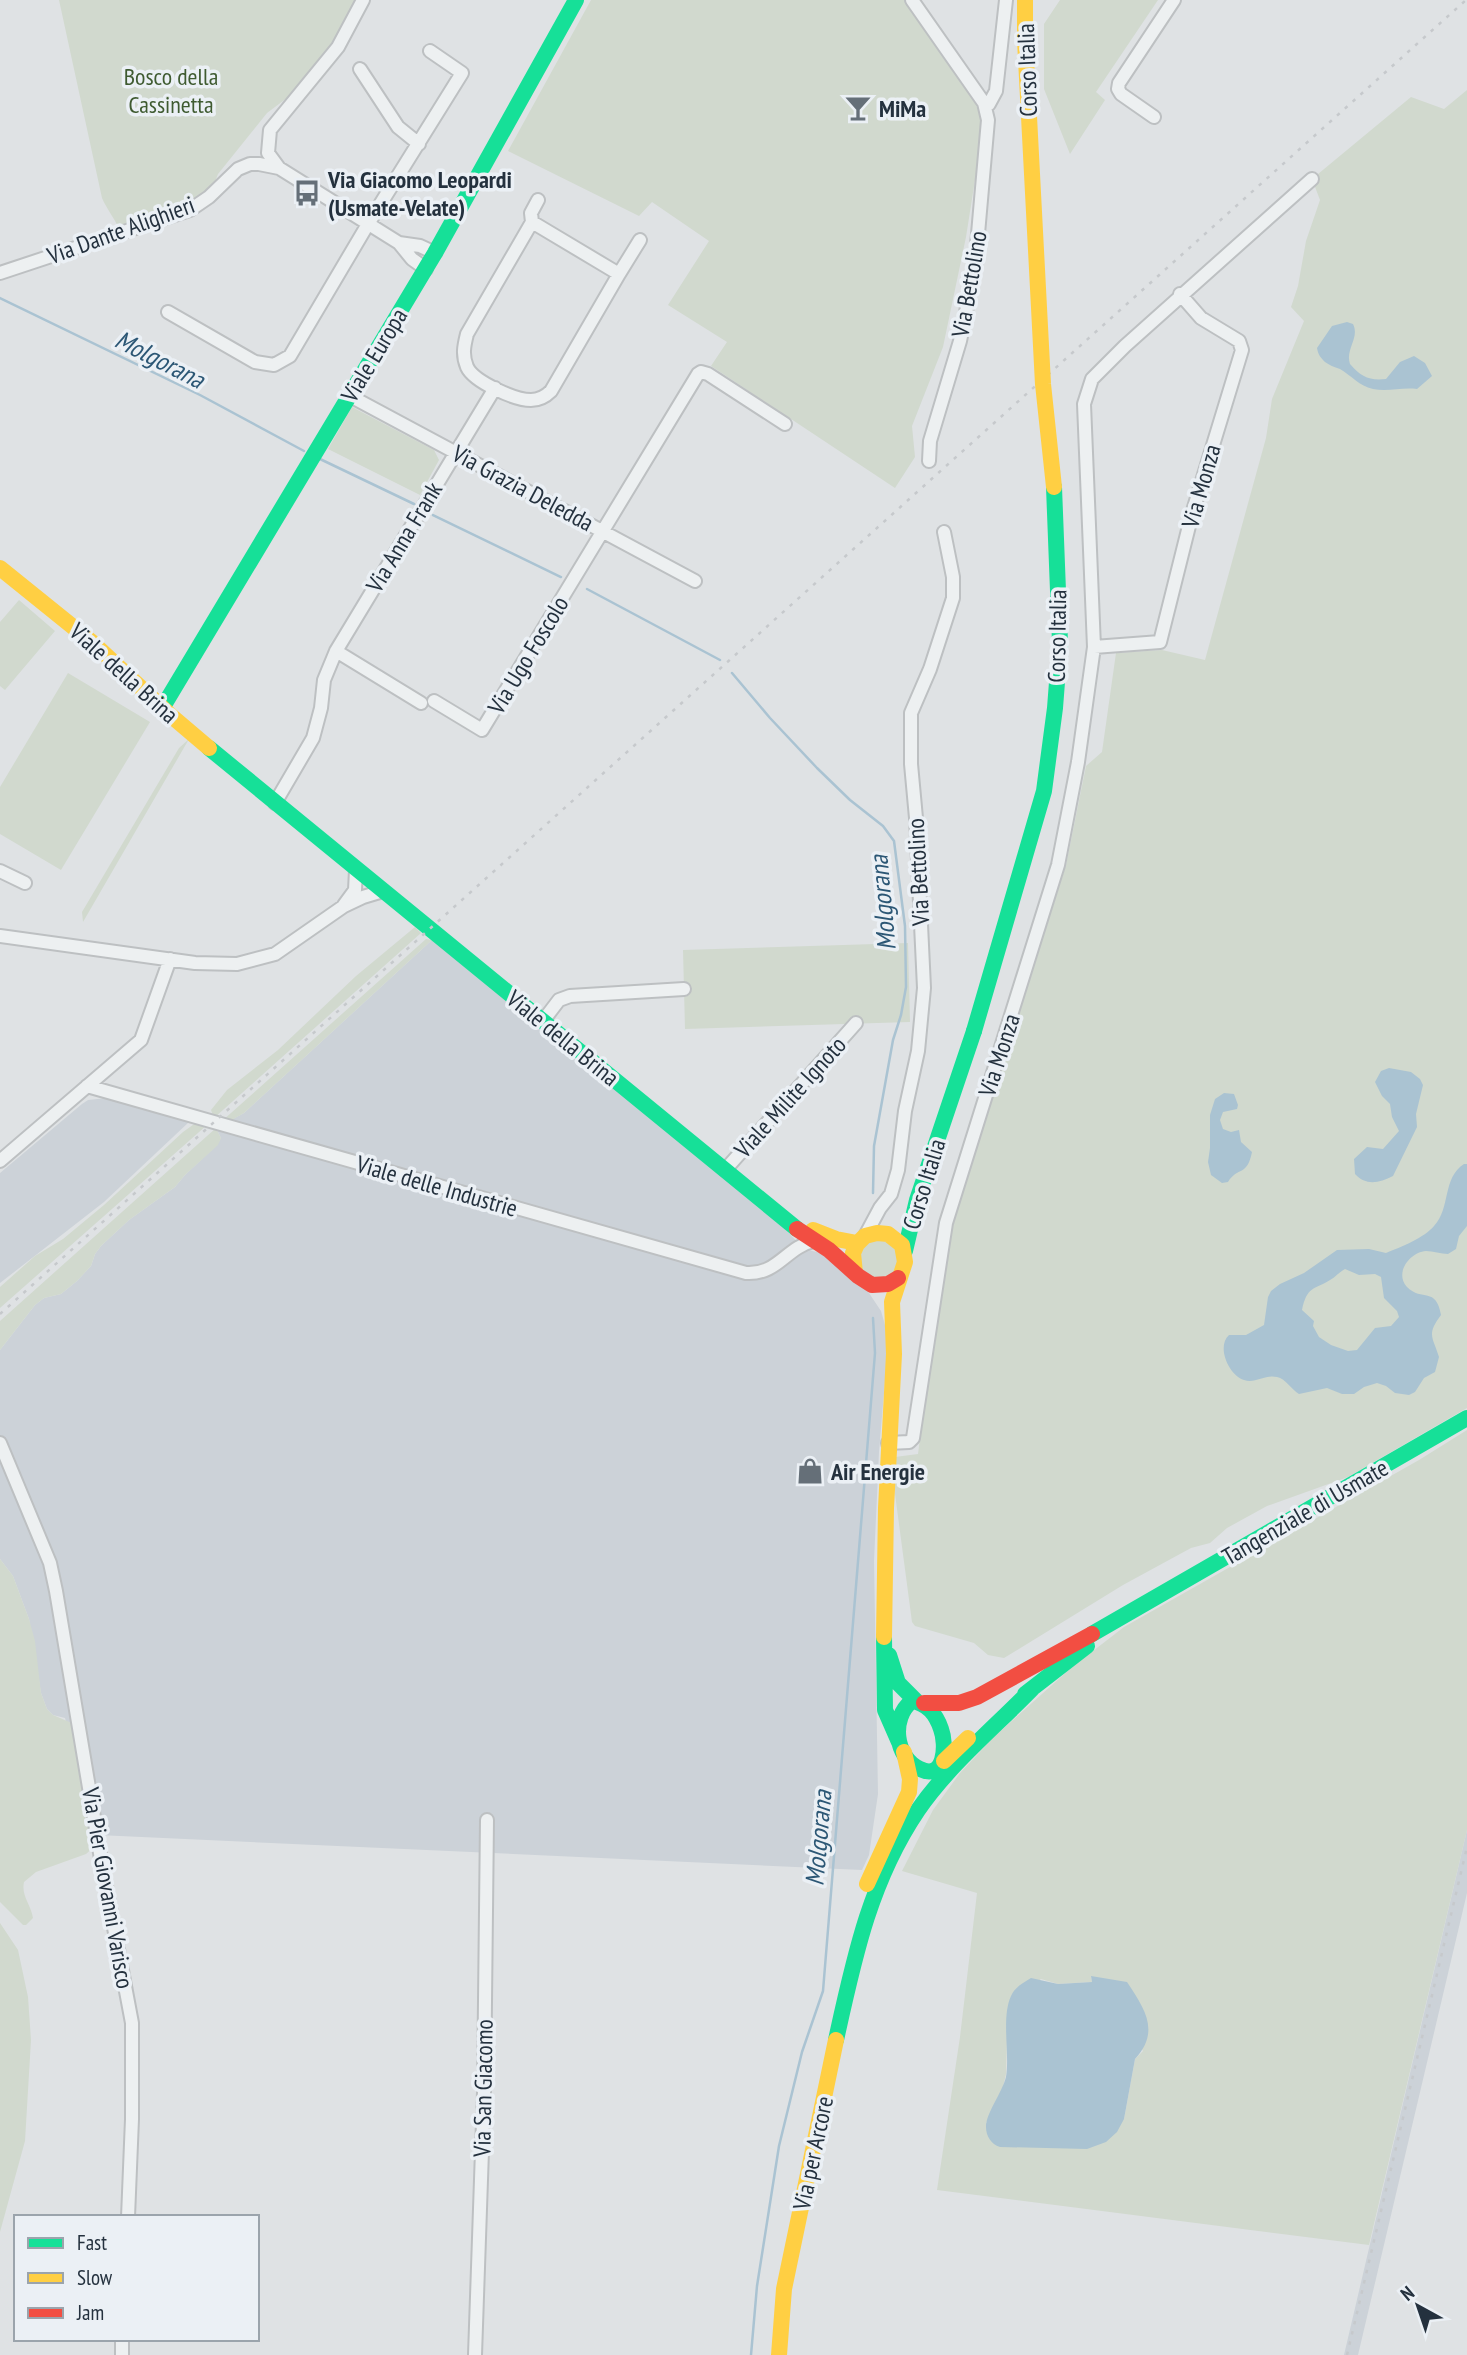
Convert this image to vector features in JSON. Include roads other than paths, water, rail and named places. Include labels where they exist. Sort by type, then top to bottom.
[{"type":"main road","name":"Viale Europa","points":[[164,705],[435,253],[576,0]]},
{"type":"main road","name":"Corso Italia","points":[[905,1251],[917,1200],[974,1031],[1044,791],[1055,708],[1060,643],[1054,492],[1043,384],[1025,0]]},
{"type":"main road","name":"Viale della Brina","points":[[0,568],[129,674],[150,697],[164,705],[169,713],[350,865],[770,1207],[838,1257],[861,1278],[881,1302],[894,1330]]},
{"type":"main road","points":[[888,1234],[917,1200]]},
{"type":"main road","name":"Viale della Brina","points":[[770,1207],[812,1236],[861,1239]]},
{"type":"main road","points":[[898,1278],[880,1286],[861,1278],[852,1258],[861,1239],[871,1233],[888,1234],[897,1239],[905,1251],[905,1265],[892,1300],[894,1330],[888,1443],[884,1639],[886,1710],[902,1747],[920,1770],[925,1772],[940,1766]]},
{"type":"main road","name":"Tangenziale di Usmate","points":[[1143,1606],[1467,1418]]},
{"type":"main road","points":[[855,1952],[875,1889],[919,1798],[940,1766],[972,1735],[1143,1606]]},
{"type":"main road","points":[[855,1952],[856,1930],[868,1881],[909,1792],[910,1779],[897,1726],[900,1712],[907,1703],[953,1704],[977,1697],[1143,1606]]},
{"type":"main road","points":[[884,1639],[896,1679],[902,1688],[931,1708],[941,1730],[945,1750],[940,1766]]},
{"type":"main road","points":[[896,1847],[919,1809],[948,1774],[1032,1689]]},
{"type":"main road","name":"Via per Arcore","points":[[779,2355],[784,2289],[855,1952]]},
{"type":"street","points":[[363,0],[338,47],[270,130],[268,153],[279,168],[399,243],[412,259],[426,268]]},
{"type":"street","points":[[912,0],[984,103],[989,104],[996,91],[1006,0]]},
{"type":"street","points":[[1154,117],[1121,94],[1119,83],[1174,0]]},
{"type":"street","points":[[168,312],[255,362],[274,365],[290,356],[462,73],[430,51]]},
{"type":"street","points":[[360,69],[398,127],[419,144]]},
{"type":"street","name":"Via Bettolino","points":[[929,461],[930,441],[960,341],[975,268],[988,120],[984,103]]},
{"type":"street","name":"Via Dante Alighieri","points":[[0,273],[190,210],[209,197],[233,173],[254,164],[279,168]]},
{"type":"street","name":"Via Monza","points":[[888,1443],[909,1442],[913,1438],[946,1223],[1058,865],[1078,762],[1094,647],[1084,404],[1092,379],[1180,294],[1312,179]]},
{"type":"street","points":[[538,200],[531,213],[532,222],[467,334],[463,351],[468,369],[476,378],[522,399],[544,398],[561,375],[640,240]]},
{"type":"street","points":[[532,222],[619,274]]},
{"type":"street","points":[[399,243],[420,246],[435,253]]},
{"type":"street","name":"Via Monza","points":[[1094,647],[1160,642],[1192,514],[1242,349],[1239,341],[1201,318],[1180,294]]},
{"type":"street","points":[[604,531],[701,372],[785,424]]},
{"type":"street","name":"Via Anna Frank","points":[[275,803],[313,738],[321,708],[324,680],[336,651],[495,388]]},
{"type":"street","name":"Via Grazia Deledda","points":[[350,396],[695,581]]},
{"type":"street","name":"Via Ugo Foscolo","points":[[336,651],[482,730],[604,531]]},
{"type":"street","name":"Via Bettolino","points":[[861,1239],[891,1194],[898,1170],[900,1144],[918,1051],[924,988],[911,764],[911,713],[930,669],[953,598],[953,577],[944,532]]},
{"type":"street","points":[[344,906],[355,890],[350,865]]},
{"type":"street","points":[[0,871],[25,883]]},
{"type":"street","points":[[0,936],[217,965],[237,964],[265,958],[344,906],[383,891]]},
{"type":"street","points":[[0,1161],[141,1040],[170,959]]},
{"type":"street","points":[[543,1021],[559,1000],[570,996],[684,989]]},
{"type":"street","name":"Viale Milite Ignoto","points":[[725,1170],[856,1023]]},
{"type":"street","name":"Viale delle Industrie","points":[[87,1086],[746,1273],[759,1274],[772,1269],[785,1258],[793,1241],[812,1236]]},
{"type":"street","points":[[877,1213],[878,1223],[888,1234]]},
{"type":"street","name":"Via Pier Giovanni Varisco","points":[[0,1443],[50,1563],[132,2022],[128,2215]]},
{"type":"street","name":"Via San Giacomo","points":[[475,2355],[484,2092],[487,1820]]},
{"type":"water","points":[[1347,322],[1353,324],[1355,329],[1349,353],[1350,364],[1362,375],[1370,379],[1386,379],[1400,362],[1414,356],[1425,363],[1432,376],[1417,389],[1379,390],[1364,386],[1327,363],[1317,348],[1332,326]]},
{"type":"water","points":[[1389,1068],[1411,1072],[1423,1085],[1416,1114],[1417,1127],[1393,1176],[1378,1182],[1368,1182],[1355,1174],[1354,1159],[1367,1147],[1383,1149],[1399,1131],[1392,1117],[1390,1104],[1382,1096],[1375,1082],[1381,1071]]},
{"type":"water","points":[[1224,1093],[1234,1094],[1238,1105],[1237,1109],[1223,1112],[1220,1120],[1223,1129],[1231,1132],[1239,1130],[1241,1142],[1252,1152],[1248,1165],[1228,1182],[1222,1183],[1211,1175],[1208,1162],[1210,1115],[1215,1099]]},
{"type":"water","points":[[1467,1164],[1467,1226],[1459,1236],[1456,1249],[1448,1254],[1420,1252],[1410,1259],[1403,1270],[1403,1281],[1407,1287],[1436,1300],[1441,1315],[1432,1332],[1439,1357],[1435,1372],[1424,1378],[1415,1392],[1409,1395],[1395,1393],[1377,1383],[1354,1394],[1342,1394],[1327,1388],[1299,1394],[1277,1377],[1248,1381],[1234,1373],[1224,1353],[1225,1340],[1229,1335],[1246,1335],[1264,1325],[1271,1291],[1304,1273],[1337,1250],[1369,1249],[1386,1253],[1412,1242],[1439,1219],[1449,1185],[1457,1170]],"holes":[[[1343,1270],[1359,1275],[1375,1274],[1381,1277],[1384,1298],[1397,1311],[1399,1317],[1391,1326],[1375,1328],[1357,1350],[1348,1351],[1319,1337],[1313,1326],[1314,1321],[1302,1310],[1309,1293]]]},
{"type":"water","points":[[1091,1976],[1127,1982],[1147,2020],[1147,2039],[1135,2059],[1124,2119],[1117,2132],[1106,2142],[1087,2149],[997,2146],[987,2134],[986,2127],[1006,2077],[1006,2025],[1008,2005],[1013,1993],[1031,1978],[1058,1984],[1092,1982]]},
{"type":"waterway","name":"Molgorana","points":[[0,298],[200,395],[304,451]]},
{"type":"waterway","name":"Molgorana","points":[[320,459],[414,504]]},
{"type":"waterway","name":"Molgorana","points":[[433,515],[561,577]]},
{"type":"waterway","name":"Molgorana","points":[[587,589],[720,660]]},
{"type":"waterway","name":"Molgorana","points":[[732,673],[817,768],[850,800],[883,826],[894,841],[905,926],[906,987],[893,1040],[874,1146],[873,1193]]},
{"type":"waterway","name":"Molgorana","points":[[751,2355],[757,2286],[779,2146],[802,2052],[823,1991],[875,1353],[873,1318]]},
{"type":"railway","points":[[0,1314],[1466,0]]},
{"type":"railway","points":[[1347,2355],[1467,1847]]},
{"type":"place","name":"MiMa","points":[[858,108]]},
{"type":"place","name":"Via Giacomo Leopardi (Usmate-Velate)","points":[[307,193]]},
{"type":"place","name":"Air Energie","points":[[810,1471]]},
{"type":"park label","name":"Bosco della Cassinetta","points":[[171,90]]}]
